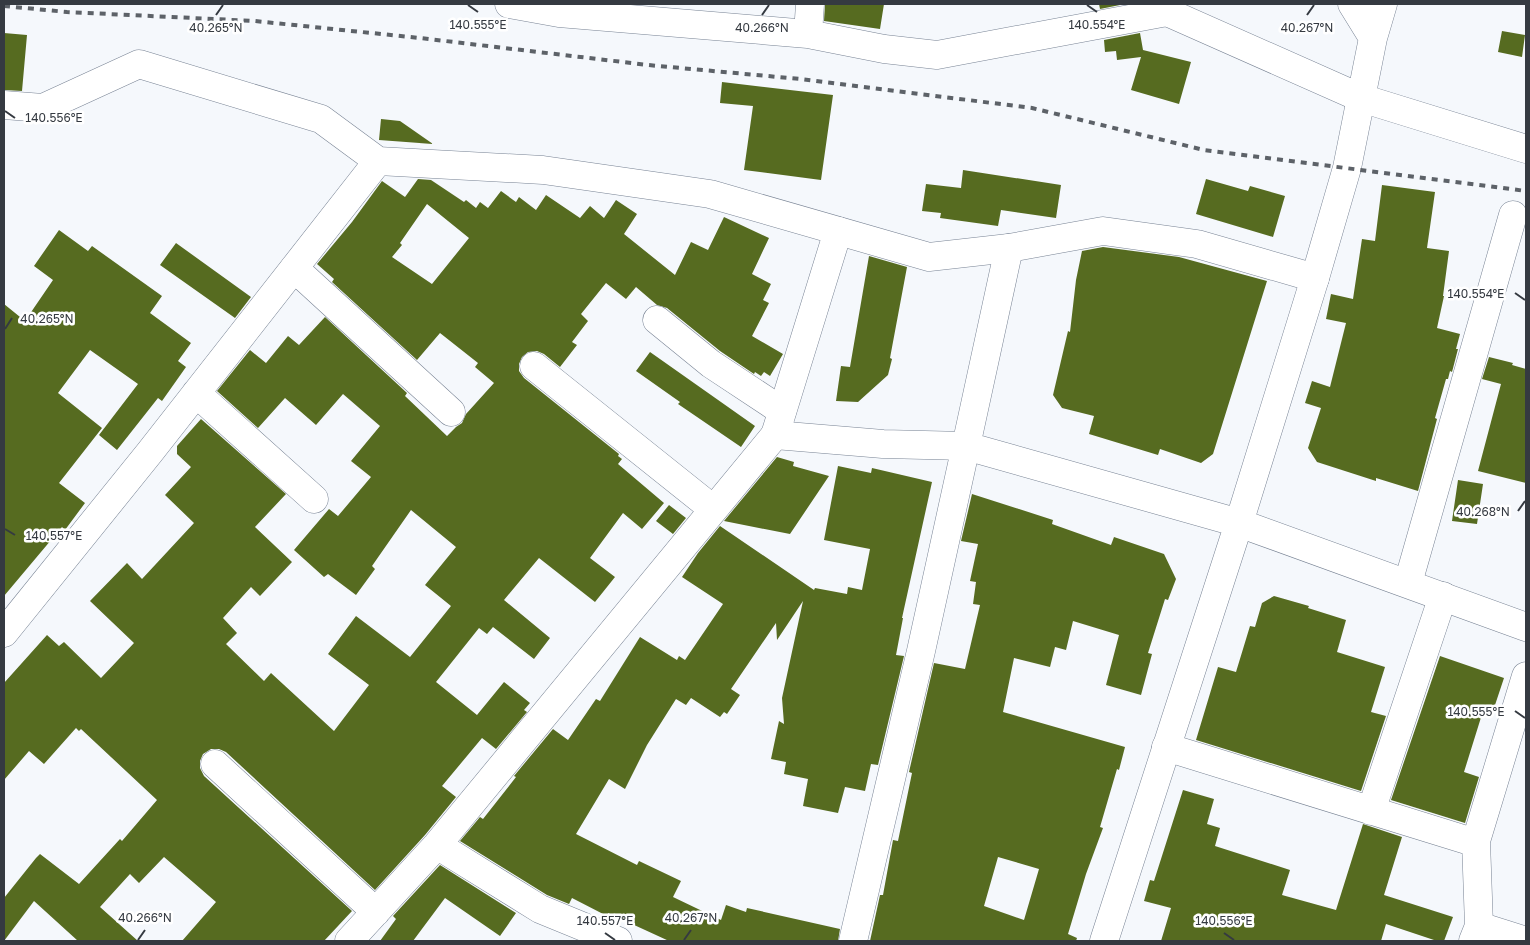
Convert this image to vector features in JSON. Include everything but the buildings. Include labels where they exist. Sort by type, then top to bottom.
[{"type":"street","points":[[509,4],[559,13],[808,34],[884,49],[937,55],[1166,8],[1361,98],[1526,149]]},
{"type":"street","points":[[808,34],[810,4]]},
{"type":"street","points":[[1352,4],[1373,38]]},
{"type":"street","points":[[1104,941],[1239,524],[1315,278],[1347,168],[1373,38],[1383,4]]},
{"type":"street","points":[[4,105],[43,108],[139,64],[321,119],[378,161],[543,170],[710,194],[929,257],[1009,248],[1103,231],[1197,244],[1315,278]]},
{"type":"street","points":[[4,632],[196,393],[378,161]]},
{"type":"street","points":[[1408,583],[1513,216]]},
{"type":"street","points":[[349,941],[437,844],[713,509],[779,423],[838,231]]},
{"type":"street","points":[[853,941],[918,661],[1009,248]]},
{"type":"street","points":[[294,268],[451,412]]},
{"type":"street","points":[[657,320],[712,364],[779,423],[883,444],[966,446],[1239,524],[1408,583],[1526,627]]},
{"type":"street","points":[[534,366],[713,509]]},
{"type":"street","points":[[196,393],[314,499]]},
{"type":"street","points":[[1371,811],[1443,596]]},
{"type":"street","points":[[1526,676],[1476,843],[1476,934],[1526,941]]},
{"type":"street","points":[[1166,747],[1476,843]]},
{"type":"street","points":[[215,764],[376,912]]},
{"type":"street","points":[[437,844],[540,909],[618,941]]},
{"type":"railway","points":[[4,6],[67,12],[255,21],[648,65],[800,79],[1032,108],[1204,150],[1526,191]]}]
